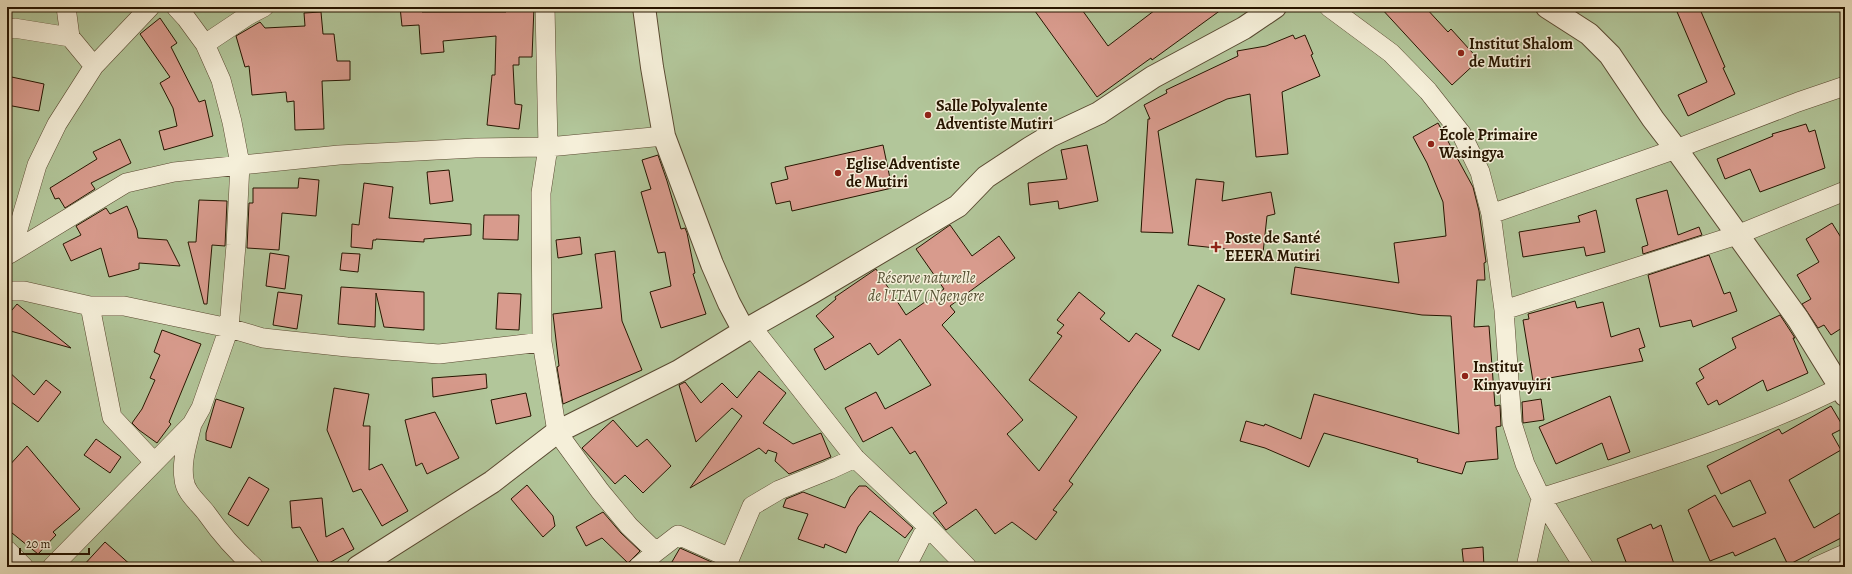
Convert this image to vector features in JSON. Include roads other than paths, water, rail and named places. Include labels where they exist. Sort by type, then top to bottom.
[{"type":"street","points":[[66,7],[70,37],[94,66]]},
{"type":"street","points":[[9,254],[38,165],[57,124],[94,66],[150,7]]},
{"type":"street","points":[[52,567],[192,424],[201,408],[229,328],[236,245],[240,164],[232,122],[221,80],[205,44],[176,7]]},
{"type":"street","points":[[205,44],[247,16],[264,7]]},
{"type":"street","points":[[545,7],[548,147],[541,193],[542,342],[557,432],[600,491],[629,526],[656,552]]},
{"type":"street","points":[[644,7],[652,67],[664,136],[712,264],[729,303],[855,458],[967,567]]},
{"type":"street","points":[[358,567],[492,482],[557,432],[680,371],[748,328],[811,294],[958,206],[986,177],[1030,148],[1050,136],[1099,113],[1153,77],[1244,28],[1275,7]]},
{"type":"street","points":[[1329,7],[1391,53],[1428,91],[1464,140],[1480,172],[1491,214],[1504,310],[1512,423],[1525,464],[1541,498],[1584,567]]},
{"type":"street","points":[[1541,498],[1694,449],[1843,389],[1798,320],[1676,148],[1653,119],[1610,55],[1589,34],[1547,7]]},
{"type":"street","points":[[7,30],[14,28],[70,37]]},
{"type":"street","points":[[1491,214],[1845,86]]},
{"type":"street","points":[[9,254],[126,184],[174,172],[339,154],[475,148],[548,147],[664,136]]},
{"type":"street","points":[[1504,310],[1737,235],[1845,191]]},
{"type":"street","points":[[7,291],[24,291],[90,306],[124,306],[229,328],[263,338],[439,354],[542,342]]},
{"type":"street","points":[[90,306],[112,417],[154,462]]},
{"type":"street","points":[[192,424],[183,462],[184,480],[190,494],[207,514],[215,527],[254,567]]},
{"type":"street","points":[[638,567],[678,535],[728,563],[752,506],[779,490],[855,458]]},
{"type":"street","points":[[1526,567],[1541,498]]},
{"type":"street","points":[[906,567],[926,526]]},
{"type":"street","points":[[7,550],[24,567]]},
{"type":"street","points":[[1816,567],[1845,554]]},
{"type":"place","name":"Institut Shalom de Mutiri","points":[[1461,53]]},
{"type":"place","name":"Salle Polyvalente Adventiste Mutiri","points":[[928,115]]},
{"type":"place","name":"École Primaire Wasingya","points":[[1431,144]]},
{"type":"place","name":"Eglise Adventiste de Mutiri","points":[[838,173]]},
{"type":"place","name":"Poste de Santé EEERA Mutiri","points":[[1216,247]]},
{"type":"place","name":"Institut Kinyavuyiri","points":[[1465,376]]},
{"type":"park label","name":"Réserve naturelle de l'ITAV (Ngengere","points":[[926,287]]}]
